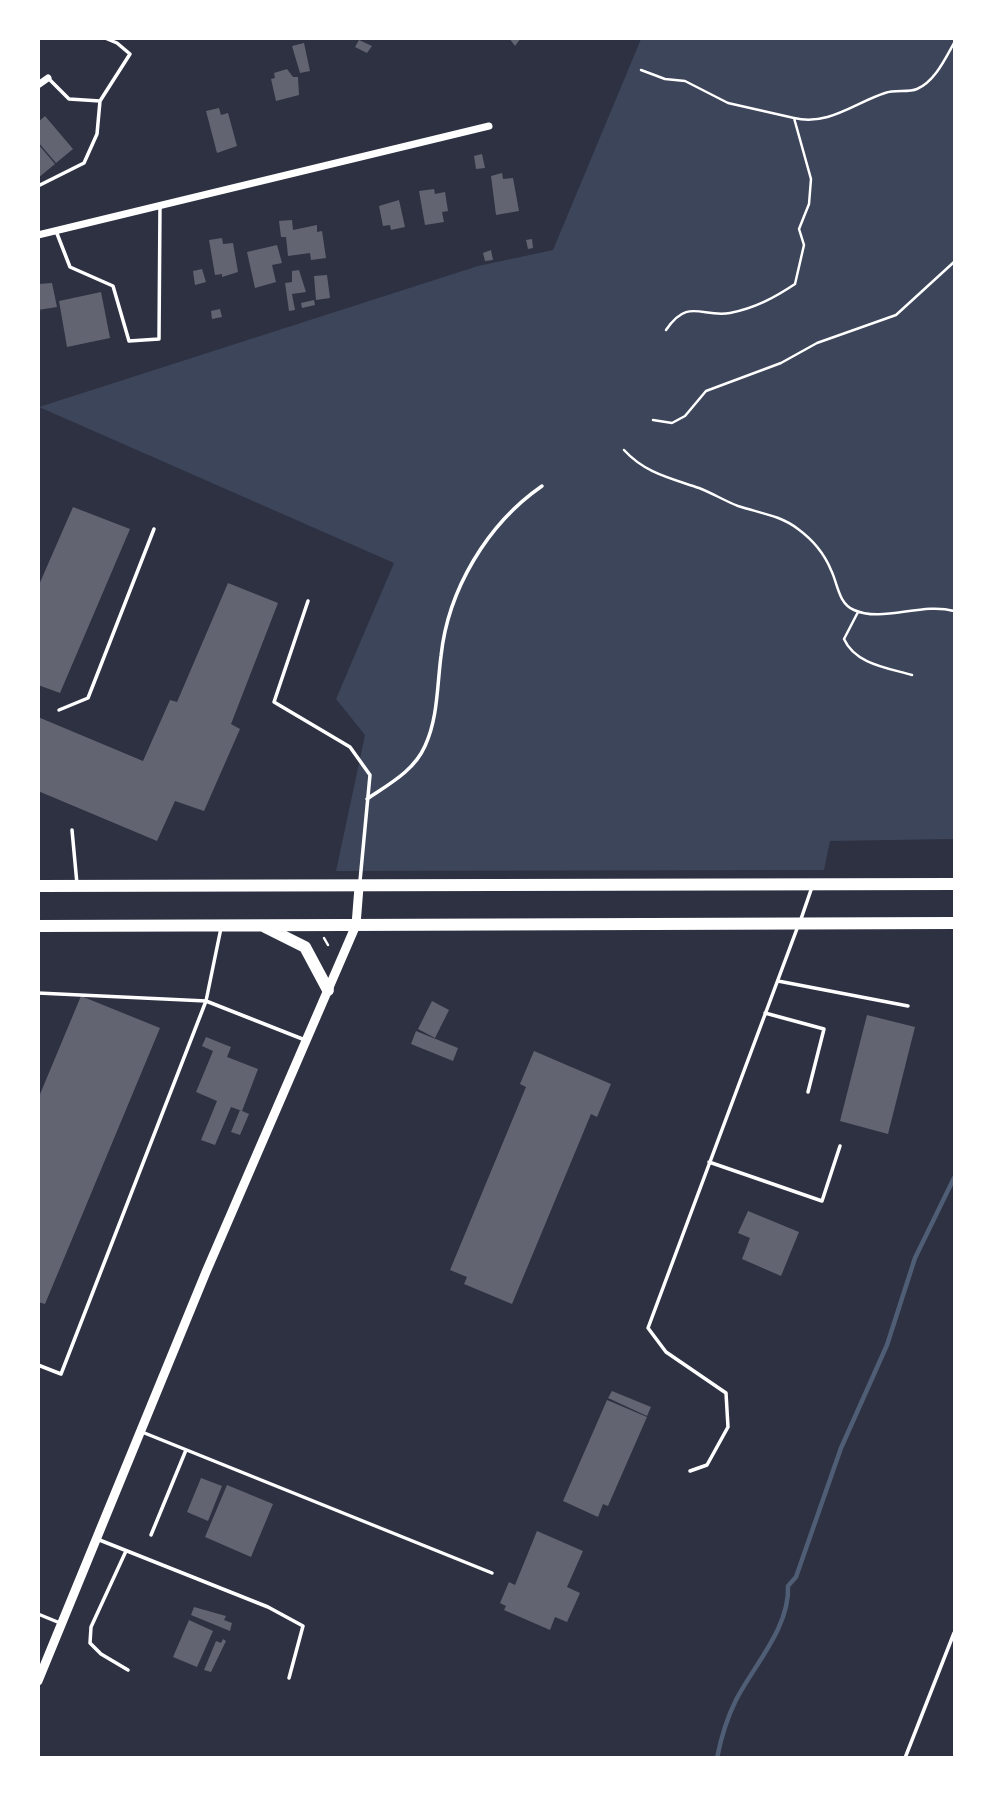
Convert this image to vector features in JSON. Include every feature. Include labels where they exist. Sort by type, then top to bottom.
[{"type":"highway","points":[[38,886],[954,884]]},
{"type":"highway","points":[[38,926],[954,923]]},
{"type":"highway","points":[[262,925],[305,947],[328,990]]},
{"type":"street","points":[[38,85],[48,78]]},
{"type":"street","points":[[38,235],[489,126]]},
{"type":"street","points":[[38,1681],[206,1272],[356,925],[359,887]]},
{"type":"lane","points":[[38,186],[84,163],[97,134],[100,101],[130,54],[117,43],[105,38]]},
{"type":"lane","points":[[48,78],[69,99],[100,101]]},
{"type":"lane","points":[[56,231],[70,267],[113,286],[129,341],[159,339],[160,206]]},
{"type":"lane","points":[[367,799],[409,771],[425,746],[438,701],[441,653],[454,607],[474,556],[502,519],[541,486]]},
{"type":"lane","points":[[59,710],[88,698],[154,529]]},
{"type":"lane","points":[[308,601],[274,702],[350,747],[370,775],[359,887]]},
{"type":"lane","points":[[72,830],[77,886]]},
{"type":"lane","points":[[690,1471],[707,1465],[729,1427],[726,1393],[666,1352],[648,1328],[813,885]]},
{"type":"lane","points":[[38,1365],[61,1374],[206,1001],[221,926]]},
{"type":"lane","points":[[778,981],[908,1006]]},
{"type":"lane","points":[[38,993],[206,1001],[306,1041]]},
{"type":"lane","points":[[765,1013],[824,1029],[808,1092]]},
{"type":"lane","points":[[709,1162],[822,1201],[840,1146]]},
{"type":"lane","points":[[142,1432],[492,1573]]},
{"type":"lane","points":[[151,1535],[187,1449]]},
{"type":"lane","points":[[97,1539],[268,1607],[303,1626],[289,1678]]},
{"type":"lane","points":[[126,1551],[91,1628],[90,1643],[101,1654],[128,1670]]},
{"type":"lane","points":[[38,1614],[62,1624]]},
{"type":"lane","points":[[905,1758],[954,1633]]},
{"type":"path","points":[[641,70],[666,79],[685,81],[728,103],[808,121],[824,119],[886,92],[916,89],[932,78],[954,44]]},
{"type":"path","points":[[666,330],[675,317],[692,311],[726,314],[745,309],[771,300],[795,284],[804,245],[799,229],[809,204],[811,179],[794,118]]},
{"type":"path","points":[[653,420],[672,423],[685,416],[706,391],[781,363],[817,343],[896,315],[954,262]]},
{"type":"path","points":[[624,450],[649,471],[737,505],[781,518],[797,528],[817,545],[831,570],[841,599],[851,610],[870,616],[929,608],[954,611]]},
{"type":"path","points":[[858,612],[844,639],[848,648],[862,659],[912,675]]},
{"type":"path","points":[[318,949],[326,942]]},
{"type":"shaded area","points":[[641,39],[954,39],[954,839],[830,841],[824,870],[336,871],[365,735],[336,699],[394,563],[39,407],[478,266],[553,250]]},
{"type":"building","points":[[509,38],[521,38],[515,46]]},
{"type":"building","points":[[359,40],[372,46],[367,53],[355,47]]},
{"type":"building","points":[[304,43],[310,71],[300,73],[292,46]]},
{"type":"building","points":[[287,69],[293,77],[298,77],[299,95],[276,101],[271,79],[275,78],[274,73]]},
{"type":"building","points":[[219,108],[221,115],[228,113],[237,146],[217,153],[206,111]]},
{"type":"building","points":[[45,116],[73,149],[56,163],[38,142],[38,122]]},
{"type":"building","points":[[38,144],[55,164],[38,178]]},
{"type":"building","points":[[482,154],[485,168],[476,169],[474,156]]},
{"type":"building","points":[[502,173],[503,179],[513,178],[519,211],[496,215],[491,176]]},
{"type":"building","points":[[434,189],[435,194],[445,192],[448,211],[442,212],[444,222],[425,225],[419,191]]},
{"type":"building","points":[[399,200],[405,227],[391,230],[390,225],[383,226],[379,206]]},
{"type":"building","points":[[292,220],[293,230],[317,225],[317,232],[322,231],[326,258],[311,260],[310,253],[288,256],[286,237],[281,237],[279,221]]},
{"type":"building","points":[[222,238],[223,244],[233,243],[238,272],[222,277],[222,274],[215,275],[209,240]]},
{"type":"building","points":[[532,239],[533,248],[528,249],[526,240]]},
{"type":"building","points":[[277,245],[282,263],[272,265],[276,282],[255,288],[247,252]]},
{"type":"building","points":[[491,250],[493,260],[485,261],[483,253]]},
{"type":"building","points":[[202,269],[206,282],[195,285],[193,271]]},
{"type":"building","points":[[299,270],[306,292],[292,294],[295,310],[289,311],[285,283],[292,282],[292,271]]},
{"type":"building","points":[[327,275],[330,298],[316,300],[314,276]]},
{"type":"building","points":[[52,283],[57,307],[38,310],[38,284]]},
{"type":"building","points":[[101,292],[110,338],[67,347],[59,301]]},
{"type":"building","points":[[314,300],[315,305],[302,308],[301,303]]},
{"type":"building","points":[[220,309],[222,317],[212,319],[211,311]]},
{"type":"building","points":[[73,507],[130,529],[60,693],[38,685],[38,587]]},
{"type":"building","points":[[228,583],[278,603],[231,724],[240,729],[204,811],[175,801],[157,841],[38,791],[38,717],[143,761],[170,700],[177,702]]},
{"type":"building","points":[[81,996],[160,1028],[45,1304],[38,1302],[38,1099]]},
{"type":"building","points":[[432,1001],[449,1010],[435,1038],[418,1029]]},
{"type":"building","points":[[867,1015],[915,1027],[888,1134],[840,1121]]},
{"type":"building","points":[[416,1031],[458,1048],[453,1061],[411,1044]]},
{"type":"building","points":[[206,1037],[231,1047],[227,1057],[258,1069],[242,1111],[231,1107],[215,1145],[201,1140],[217,1101],[196,1092],[213,1051],[202,1046]]},
{"type":"building","points":[[534,1051],[611,1084],[597,1117],[591,1114],[512,1304],[464,1284],[467,1277],[450,1270],[526,1087],[520,1084]]},
{"type":"building","points":[[240,1110],[249,1114],[240,1135],[231,1132]]},
{"type":"building","points":[[748,1211],[799,1232],[781,1276],[742,1259],[750,1238],[738,1233]]},
{"type":"building","points":[[612,1391],[651,1407],[647,1416],[608,1398]]},
{"type":"building","points":[[607,1400],[647,1417],[608,1506],[603,1504],[598,1517],[563,1501]]},
{"type":"building","points":[[201,1478],[222,1486],[208,1521],[187,1512]]},
{"type":"building","points":[[227,1485],[273,1504],[251,1557],[205,1537]]},
{"type":"building","points":[[537,1531],[583,1551],[567,1587],[580,1593],[567,1622],[555,1617],[550,1630],[504,1610],[506,1606],[500,1603],[509,1582],[515,1585]]},
{"type":"building","points":[[194,1607],[226,1616],[224,1620],[232,1623],[230,1631],[191,1615]]},
{"type":"building","points":[[189,1620],[213,1631],[197,1667],[173,1657]]},
{"type":"building","points":[[223,1639],[226,1641],[211,1672],[204,1670],[216,1641],[221,1643]]},
{"type":"waterway","points":[[717,1758],[733,1707],[777,1631],[787,1601],[788,1586],[796,1577],[841,1448],[887,1345],[915,1258],[954,1178]]}]
